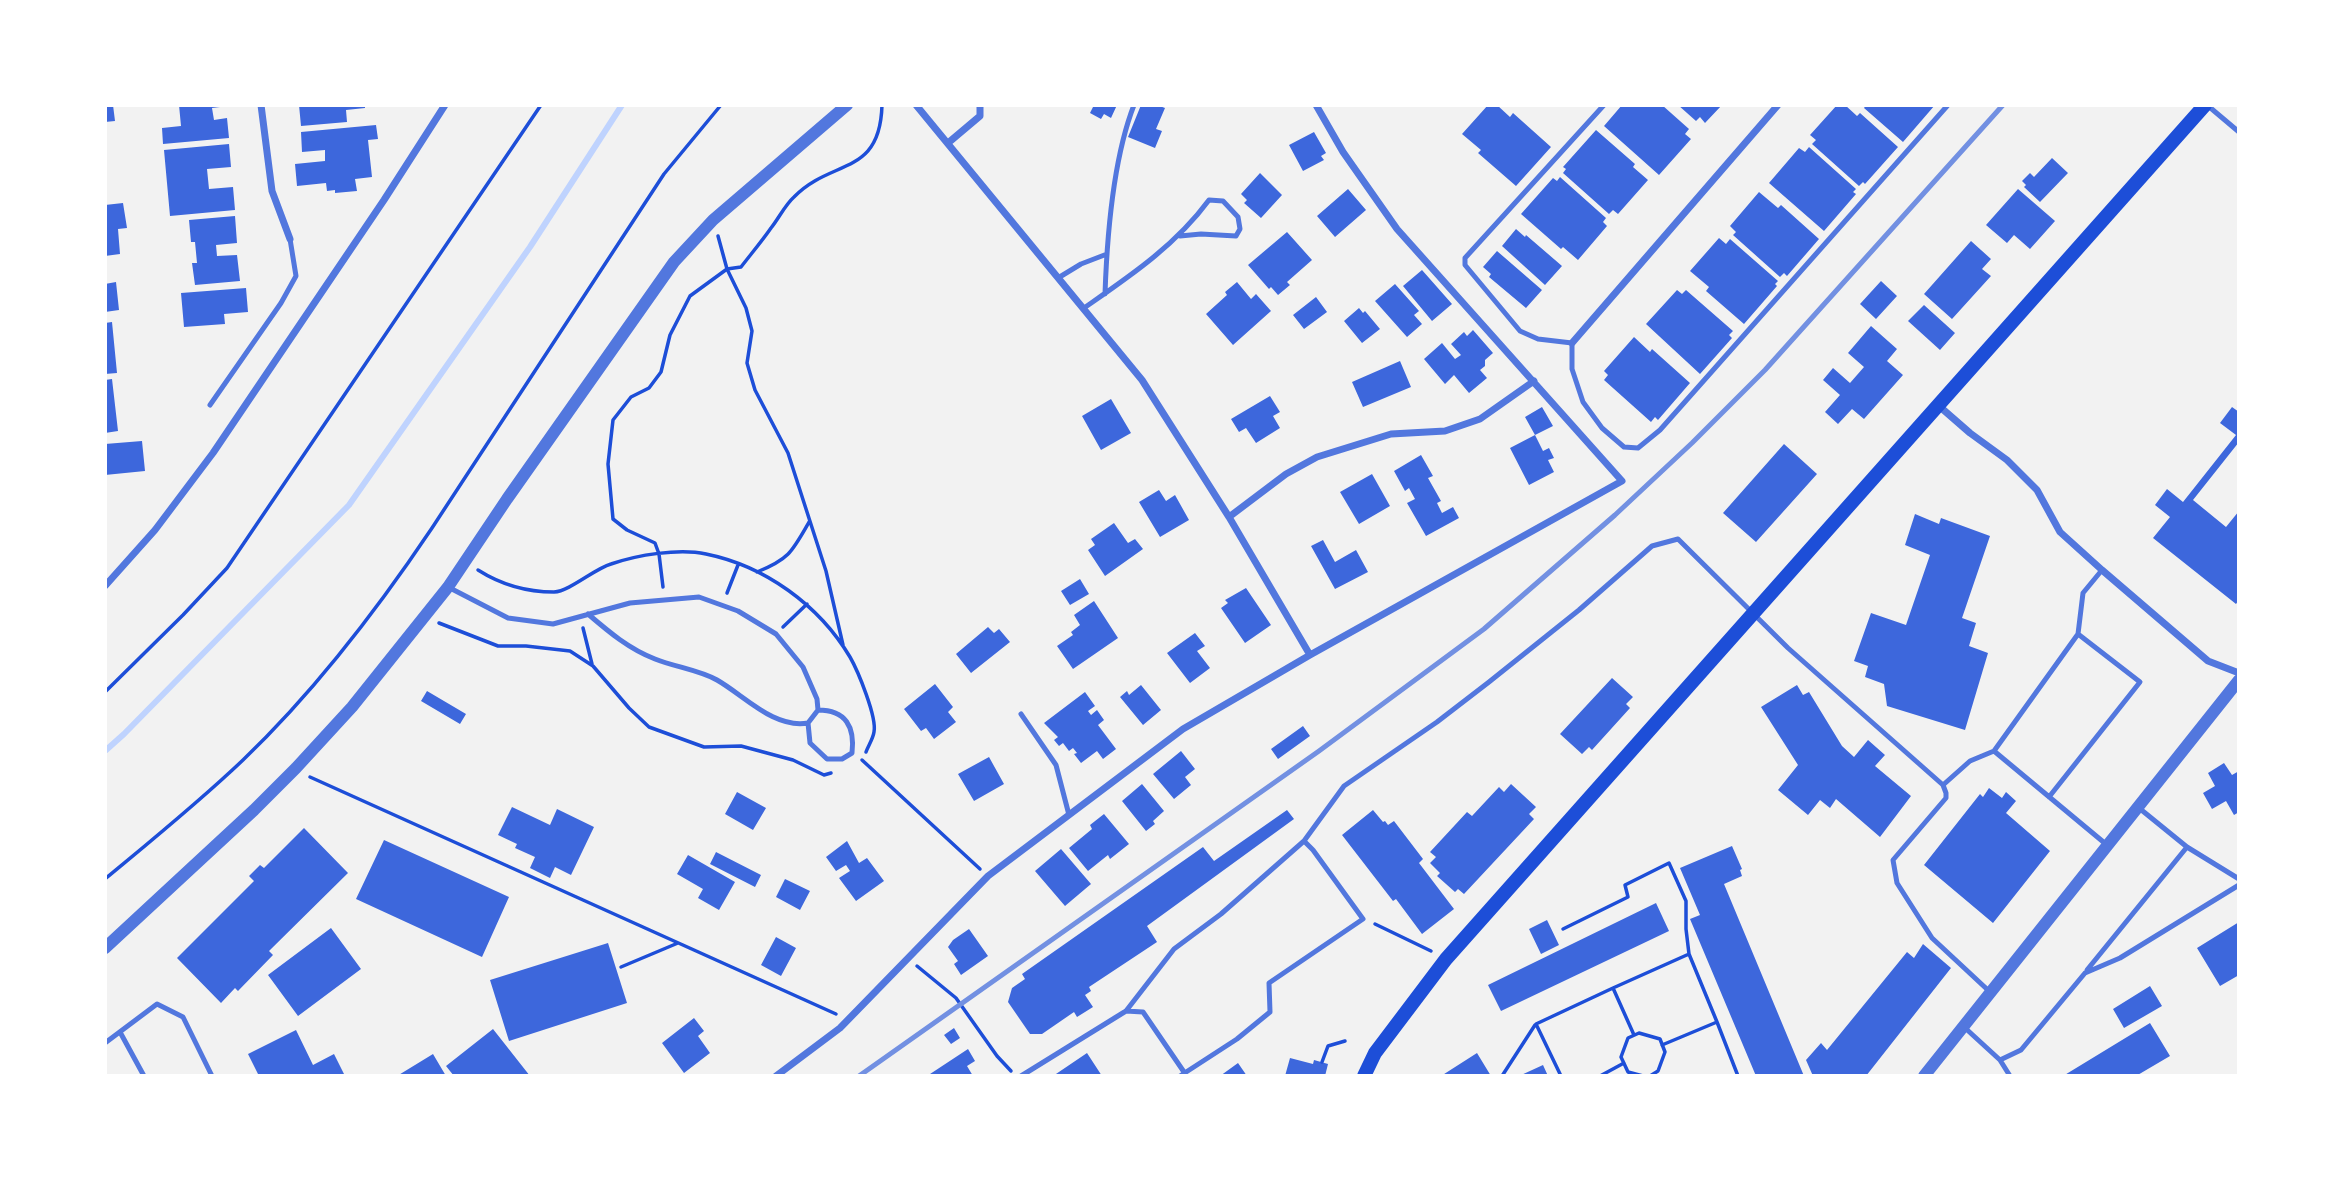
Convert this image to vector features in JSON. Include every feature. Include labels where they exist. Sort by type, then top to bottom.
[{"type":"main road","points":[[1364,1076],[1375,1053],[1447,959],[2206,105]]},
{"type":"street","points":[[261,105],[272,191],[290,239]]},
{"type":"street","points":[[105,586],[155,530],[213,453],[445,105]]},
{"type":"street","points":[[105,948],[296,768],[352,707],[448,587],[674,262],[713,220],[847,105]]},
{"type":"street","points":[[916,105],[1142,380],[1229,517],[1310,655]]},
{"type":"street","points":[[948,144],[980,116],[980,105]]},
{"type":"street","points":[[776,1076],[840,1028],[988,876],[1183,729],[1622,481],[1397,229],[1343,152],[1316,105]]},
{"type":"street","points":[[1572,343],[1778,105]]},
{"type":"street","points":[[1229,517],[1286,474],[1317,457],[1391,434],[1445,431],[1480,419],[1534,381]]},
{"type":"street","points":[[1939,406],[2007,460],[2037,490],[2060,532],[2102,570],[2208,661],[2239,673]]},
{"type":"street","points":[[1924,1076],[2239,680]]},
{"type":"lane","points":[[1105,294],[1107,254],[1122,144],[1134,105]]},
{"type":"lane","points":[[1604,105],[1465,258],[1465,265],[1520,331],[1538,339],[1572,343],[1572,369],[1583,402],[1602,428],[1624,447],[1638,447],[1660,430],[1948,105]]},
{"type":"lane","points":[[2206,105],[2239,132]]},
{"type":"lane","points":[[1084,308],[1133,274],[1180,236],[1209,200],[1223,201],[1238,217],[1240,229],[1236,236],[1180,236]]},
{"type":"lane","points":[[210,405],[281,303],[296,276],[290,239]]},
{"type":"lane","points":[[1058,278],[1081,264],[1107,254]]},
{"type":"lane","points":[[1021,1076],[1126,1011],[1174,949],[1221,914],[1304,841],[1344,786],[1437,722],[1489,682],[1579,610],[1652,546],[1678,539],[1798,657],[1942,785],[1945,798],[1893,860],[1897,883],[1932,938],[1991,992]]},
{"type":"lane","points":[[1942,785],[1970,761],[1994,751],[2078,634],[2083,593],[2102,570]]},
{"type":"lane","points":[[448,587],[508,618],[553,624],[580,616],[630,603],[699,597],[738,611],[776,634],[803,667],[817,699],[818,710],[808,723],[796,725],[770,716],[715,679],[653,659],[620,641],[588,614]]},
{"type":"lane","points":[[2049,797],[2140,682],[2078,634]]},
{"type":"lane","points":[[808,723],[810,743],[827,760],[842,759],[852,753],[854,736],[845,719],[831,710],[818,710]]},
{"type":"lane","points":[[1021,714],[1056,765],[1069,815]]},
{"type":"lane","points":[[1994,751],[2107,845]]},
{"type":"lane","points":[[2138,807],[2187,847],[2239,879]]},
{"type":"lane","points":[[1126,1011],[1143,1012],[1182,1074],[1237,1039],[1269,1012],[1269,983],[1363,919],[1304,841]]},
{"type":"lane","points":[[2000,1060],[2021,1050],[2187,847]]},
{"type":"lane","points":[[2085,973],[2120,958],[2239,885]]},
{"type":"lane","points":[[105,1043],[157,1004],[183,1017],[212,1076]]},
{"type":"lane","points":[[1964,1027],[2000,1060],[2010,1076]]},
{"type":"lane","points":[[120,1032],[144,1076]]},
{"type":"path","points":[[105,692],[227,568],[541,105]]},
{"type":"path","points":[[105,878],[171,825],[244,759],[354,635],[394,585],[664,174],[720,105]]},
{"type":"path","points":[[664,600],[659,554],[655,543],[627,530],[613,519],[608,464],[612,420],[631,397],[649,388],[661,372],[670,335],[690,296],[727,269],[741,267],[794,196],[829,173],[861,159],[874,144],[881,125],[882,105]]},
{"type":"path","points":[[713,220],[727,269],[746,308],[752,331],[747,363],[755,390],[788,453],[826,571],[844,647]]},
{"type":"path","points":[[757,572],[781,562],[794,548],[810,521]]},
{"type":"path","points":[[722,605],[738,565]]},
{"type":"path","points":[[776,634],[807,604]]},
{"type":"path","points":[[580,616],[593,666]]},
{"type":"path","points":[[852,753],[988,876]]},
{"type":"path","points":[[296,768],[326,785],[847,1019]]},
{"type":"path","points":[[1563,929],[1628,897],[1625,885],[1669,863],[1686,901],[1689,954],[1738,1076]]},
{"type":"path","points":[[1363,919],[1447,959]]},
{"type":"path","points":[[621,967],[678,943]]},
{"type":"path","points":[[1502,1076],[1536,1024],[1689,954]]},
{"type":"path","points":[[908,957],[956,998],[997,1056],[1016,1076]]},
{"type":"path","points":[[1614,988],[1634,1035]]},
{"type":"path","points":[[1662,1045],[1717,1022]]},
{"type":"path","points":[[1536,1024],[1561,1076]]},
{"type":"path","points":[[1643,1076],[1629,1072],[1621,1057],[1628,1038],[1639,1033],[1660,1039],[1665,1052],[1658,1071],[1651,1076]]},
{"type":"path","points":[[1322,1062],[1328,1046],[1345,1041]]},
{"type":"path","points":[[1600,1076],[1624,1063]]},
{"type":"building","points":[[105,105],[113,105],[115,121],[105,122]]},
{"type":"building","points":[[179,105],[220,105],[212,108],[214,120],[227,118],[229,138],[163,144],[162,128],[181,126]]},
{"type":"building","points":[[299,105],[365,105],[365,108],[346,110],[347,122],[301,126]]},
{"type":"building","points":[[1094,105],[1117,105],[1111,118],[1104,114],[1101,119],[1090,113]]},
{"type":"building","points":[[1141,105],[1165,108],[1156,129],[1162,131],[1155,148],[1128,137]]},
{"type":"building","points":[[1488,105],[1497,105],[1510,117],[1513,113],[1551,147],[1516,186],[1478,153],[1481,150],[1462,134]]},
{"type":"building","points":[[1622,105],[1662,105],[1689,129],[1685,134],[1691,139],[1659,175],[1604,126]]},
{"type":"building","points":[[1678,105],[1722,105],[1705,123],[1700,117],[1696,121]]},
{"type":"building","points":[[1837,105],[1845,105],[1857,116],[1860,113],[1898,147],[1865,184],[1863,182],[1859,186],[1812,144],[1816,140],[1810,135]]},
{"type":"building","points":[[1866,105],[1935,105],[1903,142],[1864,108]]},
{"type":"building","points":[[376,125],[378,139],[368,140],[372,177],[355,179],[357,191],[327,191],[326,183],[297,186],[295,164],[325,161],[325,150],[302,152],[301,132]]},
{"type":"building","points":[[1596,130],[1635,164],[1633,167],[1648,180],[1618,214],[1613,210],[1609,214],[1563,173],[1566,169],[1563,167]]},
{"type":"building","points":[[1314,132],[1326,153],[1321,156],[1324,160],[1303,171],[1289,145]]},
{"type":"building","points":[[229,144],[231,167],[207,169],[209,189],[233,187],[235,210],[170,216],[164,150]]},
{"type":"building","points":[[1809,147],[1856,189],[1853,192],[1856,194],[1824,231],[1769,183],[1799,148],[1805,152]]},
{"type":"building","points":[[2052,158],[2068,173],[2040,202],[2024,187],[2026,185],[2022,181],[2030,173],[2034,177]]},
{"type":"building","points":[[1260,173],[1282,195],[1261,218],[1244,203],[1247,200],[1241,194]]},
{"type":"building","points":[[1560,177],[1606,218],[1603,222],[1607,226],[1578,260],[1563,247],[1561,249],[1521,214],[1553,178],[1557,181]]},
{"type":"building","points":[[1348,189],[1366,210],[1335,237],[1317,216]]},
{"type":"building","points":[[2018,189],[2055,221],[2030,249],[2014,235],[2007,243],[1986,225]]},
{"type":"building","points":[[1759,192],[1778,208],[1781,205],[1819,239],[1787,276],[1784,273],[1780,277],[1733,235],[1736,232],[1730,226]]},
{"type":"building","points":[[123,203],[127,228],[118,229],[120,254],[105,256],[105,205]]},
{"type":"building","points":[[235,216],[237,243],[216,245],[217,256],[237,255],[240,281],[195,285],[192,263],[197,263],[189,220]]},
{"type":"building","points":[[1516,229],[1562,266],[1545,285],[1502,246]]},
{"type":"building","points":[[1287,232],[1312,260],[1287,282],[1290,285],[1278,295],[1271,287],[1269,289],[1248,265]]},
{"type":"building","points":[[1719,238],[1726,244],[1730,239],[1778,281],[1775,284],[1777,286],[1744,324],[1706,291],[1709,287],[1690,271]]},
{"type":"building","points":[[1971,241],[1991,259],[1982,269],[1991,276],[1952,319],[1924,294]]},
{"type":"building","points":[[1497,251],[1542,290],[1526,308],[1489,277],[1491,274],[1483,267]]},
{"type":"building","points":[[1422,270],[1452,304],[1432,321],[1403,286]]},
{"type":"building","points":[[1881,281],[1897,296],[1876,319],[1860,304]]},
{"type":"building","points":[[116,282],[119,310],[105,312],[105,284]]},
{"type":"building","points":[[1237,282],[1251,299],[1256,294],[1271,311],[1233,345],[1206,314]]},
{"type":"building","points":[[1395,284],[1419,311],[1414,315],[1422,324],[1407,337],[1375,301]]},
{"type":"building","points":[[246,288],[248,312],[224,314],[225,324],[184,327],[181,293]]},
{"type":"building","points":[[1677,290],[1682,294],[1686,290],[1733,331],[1729,335],[1732,338],[1700,374],[1646,324]]},
{"type":"building","points":[[1316,297],[1327,312],[1304,329],[1293,315]]},
{"type":"building","points":[[1924,305],[1955,333],[1940,350],[1908,321]]},
{"type":"building","points":[[1359,308],[1363,313],[1365,311],[1380,329],[1362,343],[1344,321]]},
{"type":"building","points":[[112,322],[117,373],[105,374],[105,323]]},
{"type":"building","points":[[1871,326],[1897,349],[1887,361],[1903,375],[1864,419],[1852,409],[1838,424],[1825,412],[1840,395],[1823,380],[1833,368],[1850,383],[1864,367],[1848,353]]},
{"type":"building","points":[[1473,330],[1493,353],[1485,360],[1485,366],[1480,370],[1487,378],[1469,393],[1454,375],[1445,384],[1424,359],[1442,343],[1455,359],[1461,355],[1451,344],[1464,332],[1467,336]]},
{"type":"building","points":[[1634,337],[1650,352],[1652,349],[1690,383],[1658,420],[1655,417],[1651,422],[1604,380],[1608,375],[1604,371]]},
{"type":"building","points":[[1400,361],[1411,387],[1363,407],[1352,382]]},
{"type":"building","points":[[112,379],[118,431],[105,433],[105,380]]},
{"type":"building","points":[[1270,396],[1280,412],[1273,416],[1280,428],[1256,443],[1246,428],[1239,432],[1231,419]]},
{"type":"building","points":[[1111,399],[1131,433],[1101,450],[1082,416]]},
{"type":"building","points":[[1542,407],[1553,426],[1535,435],[1525,417]]},
{"type":"building","points":[[2232,407],[2239,412],[2239,442],[2193,500],[2226,527],[2239,511],[2239,600],[2236,604],[2153,538],[2170,517],[2155,505],[2167,489],[2183,502],[2236,435],[2220,423]]},
{"type":"building","points":[[1535,435],[1543,451],[1549,448],[1554,458],[1548,460],[1554,472],[1529,485],[1510,448]]},
{"type":"building","points":[[142,441],[145,471],[105,475],[105,444]]},
{"type":"building","points":[[1784,444],[1817,474],[1756,542],[1723,513]]},
{"type":"building","points":[[1421,455],[1433,476],[1428,478],[1441,501],[1437,503],[1442,513],[1453,507],[1459,518],[1426,536],[1407,503],[1415,499],[1409,488],[1405,491],[1394,471]]},
{"type":"building","points":[[1372,474],[1390,506],[1359,524],[1340,492]]},
{"type":"building","points":[[1159,490],[1166,501],[1175,495],[1189,520],[1160,537],[1139,502]]},
{"type":"building","points":[[1915,514],[1939,524],[1941,518],[1990,536],[1962,618],[1976,623],[1969,646],[1988,653],[1965,730],[1887,706],[1884,684],[1865,677],[1868,666],[1854,661],[1871,613],[1906,625],[1930,555],[1905,545]]},
{"type":"building","points":[[1114,523],[1128,543],[1135,539],[1143,549],[1105,576],[1088,550],[1095,545],[1091,539]]},
{"type":"building","points":[[1323,540],[1335,562],[1356,550],[1368,572],[1335,589],[1311,546]]},
{"type":"building","points":[[1080,579],[1089,594],[1070,605],[1061,591]]},
{"type":"building","points":[[1246,588],[1271,625],[1245,643],[1221,608],[1228,603],[1225,600]]},
{"type":"building","points":[[1094,601],[1118,638],[1073,669],[1057,646],[1073,635],[1071,632],[1080,625],[1074,615]]},
{"type":"building","points":[[988,627],[994,633],[999,629],[1010,642],[971,673],[956,654]]},
{"type":"building","points":[[1195,633],[1205,646],[1197,651],[1210,668],[1190,683],[1167,653]]},
{"type":"building","points":[[1612,678],[1633,697],[1626,704],[1630,708],[1592,750],[1589,747],[1582,754],[1560,734]]},
{"type":"building","points":[[935,684],[953,707],[948,712],[956,722],[934,739],[926,728],[921,731],[904,709]]},
{"type":"building","points":[[1141,685],[1161,710],[1143,725],[1120,697],[1127,691],[1129,695]]},
{"type":"building","points":[[1797,685],[1803,695],[1809,692],[1842,746],[1854,757],[1868,740],[1885,755],[1875,766],[1911,796],[1880,837],[1836,799],[1830,808],[1820,800],[1808,815],[1778,790],[1798,765],[1761,707]]},
{"type":"building","points":[[427,691],[466,714],[460,724],[421,701]]},
{"type":"building","points":[[1085,692],[1095,706],[1088,711],[1091,715],[1097,710],[1104,720],[1098,725],[1116,749],[1103,759],[1097,751],[1081,763],[1073,748],[1069,751],[1063,743],[1059,746],[1054,740],[1058,737],[1044,723]]},
{"type":"building","points":[[1303,726],[1310,736],[1278,759],[1271,749]]},
{"type":"building","points":[[1181,751],[1195,769],[1185,777],[1191,785],[1174,799],[1153,774]]},
{"type":"building","points":[[989,757],[1004,784],[974,801],[958,774]]},
{"type":"building","points":[[2224,763],[2232,775],[2239,771],[2239,812],[2234,815],[2226,801],[2212,809],[2203,793],[2215,786],[2208,773]]},
{"type":"building","points":[[1142,784],[1164,811],[1146,831],[1122,801]]},
{"type":"building","points":[[1511,784],[1536,807],[1529,814],[1534,819],[1464,894],[1458,889],[1455,892],[1437,876],[1440,873],[1430,863],[1436,857],[1430,852],[1467,812],[1472,816],[1499,787],[1504,792]]},
{"type":"building","points":[[1989,788],[2002,798],[2006,792],[2016,801],[2006,813],[2050,851],[1993,923],[1924,865],[1980,794],[1983,797]]},
{"type":"building","points":[[737,792],[766,808],[753,830],[725,814]]},
{"type":"building","points":[[512,807],[550,825],[557,809],[594,827],[571,875],[555,867],[550,878],[530,868],[535,857],[515,848],[517,844],[498,835]]},
{"type":"building","points":[[1287,810],[1294,819],[1147,926],[1157,942],[1089,987],[1091,991],[1085,995],[1093,1007],[1077,1017],[1074,1012],[1042,1034],[1030,1034],[1008,1002],[1012,988],[1025,979],[1022,974],[1203,847],[1214,861]]},
{"type":"building","points":[[1373,810],[1388,825],[1394,821],[1423,859],[1419,863],[1454,909],[1422,934],[1342,835]]},
{"type":"building","points":[[1104,814],[1129,844],[1110,859],[1108,855],[1088,871],[1069,848],[1092,829],[1090,825]]},
{"type":"building","points":[[304,828],[348,873],[269,951],[273,955],[238,991],[235,988],[221,1003],[177,958],[254,881],[249,876],[260,865],[264,868]]},
{"type":"building","points":[[384,840],[509,897],[482,957],[356,899]]},
{"type":"building","points":[[847,841],[859,863],[867,858],[884,881],[856,901],[839,878],[850,871],[846,865],[836,871],[826,857]]},
{"type":"building","points":[[1732,846],[1742,869],[1742,876],[1724,884],[1804,1076],[1756,1076],[1690,919],[1700,915],[1680,868]]},
{"type":"building","points":[[1061,849],[1091,884],[1065,906],[1035,871]]},
{"type":"building","points":[[716,852],[761,875],[755,887],[710,864]]},
{"type":"building","points":[[688,855],[735,882],[719,910],[698,898],[703,889],[677,874]]},
{"type":"building","points":[[785,879],[810,891],[800,910],[776,897]]},
{"type":"building","points":[[1656,903],[1669,931],[1501,1011],[1488,985]]},
{"type":"building","points":[[1547,920],[1559,945],[1541,954],[1529,929]]},
{"type":"building","points":[[2239,922],[2239,975],[2220,986],[2197,948]]},
{"type":"building","points":[[331,928],[361,969],[298,1016],[268,975]]},
{"type":"building","points":[[969,929],[988,956],[961,975],[954,964],[958,961],[948,947]]},
{"type":"building","points":[[776,937],[796,948],[781,976],[761,965]]},
{"type":"building","points":[[608,943],[627,1003],[509,1041],[490,980]]},
{"type":"building","points":[[1923,944],[1951,968],[1866,1076],[1813,1076],[1806,1060],[1821,1043],[1827,1050],[1907,952],[1914,958]]},
{"type":"building","points":[[2150,986],[2162,1006],[2124,1028],[2113,1009]]},
{"type":"building","points":[[694,1018],[704,1031],[698,1036],[710,1053],[684,1073],[662,1043]]},
{"type":"building","points":[[2150,1023],[2170,1056],[2136,1076],[2063,1076]]},
{"type":"building","points":[[954,1028],[960,1038],[951,1044],[944,1035]]},
{"type":"building","points":[[493,1029],[530,1076],[454,1076],[446,1066]]},
{"type":"building","points":[[296,1030],[313,1065],[334,1054],[345,1076],[259,1076],[248,1054]]},
{"type":"building","points":[[968,1049],[975,1061],[967,1066],[973,1076],[927,1076]]},
{"type":"building","points":[[1087,1053],[1102,1076],[1053,1076]]},
{"type":"building","points":[[1477,1053],[1491,1076],[1441,1076]]},
{"type":"building","points":[[433,1054],[446,1076],[397,1076]]},
{"type":"building","points":[[1290,1058],[1313,1064],[1314,1060],[1328,1064],[1325,1076],[1285,1076]]},
{"type":"building","points":[[1238,1063],[1247,1076],[1220,1076]]},
{"type":"building","points":[[1543,1065],[1548,1076],[1519,1076]]},
{"type":"waterway","points":[[105,751],[349,505],[530,247],[622,105]]},
{"type":"railway","points":[[859,1076],[1319,751],[1484,629],[1615,515],[1765,370],[2003,105]]}]
